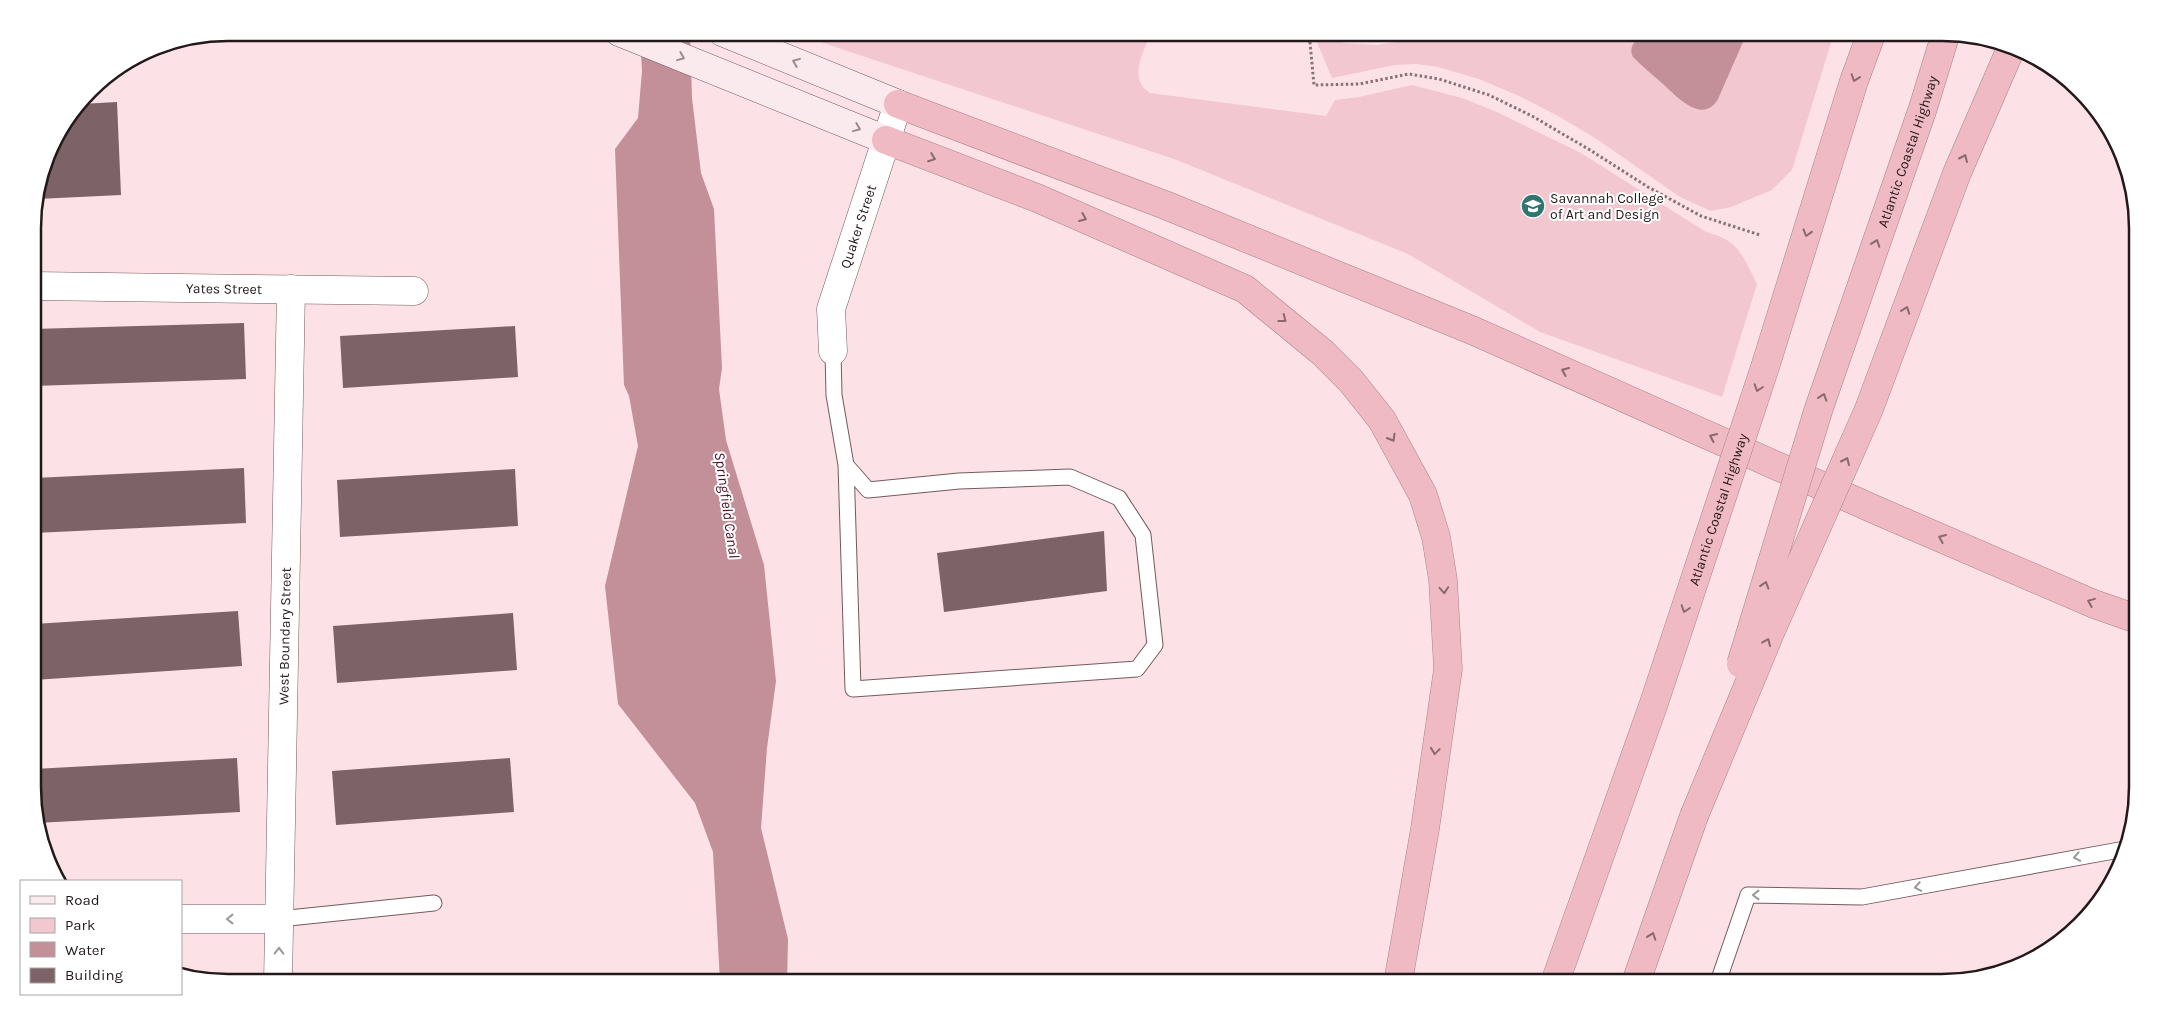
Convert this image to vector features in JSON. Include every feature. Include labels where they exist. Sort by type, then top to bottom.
[{"type":"highway","name":"Atlantic Coastal Highway","points":[[1557,974],[1654,703],[1766,364],[1854,81],[1869,41]]},
{"type":"highway","name":"Atlantic Coastal Highway","points":[[1639,974],[1694,816],[1818,411],[1943,41]]},
{"type":"highway","points":[[1694,816],[1770,634],[1869,409],[1957,173],[2009,53]]},
{"type":"highway","points":[[898,104],[1165,204],[1474,331],[1887,515],[2094,604],[2129,616]]},
{"type":"highway","points":[[886,140],[1037,198],[1245,289],[1323,353],[1351,381],[1382,420],[1423,494],[1436,537],[1443,580],[1448,669],[1425,829],[1399,974]]},
{"type":"main road","points":[[642,41],[886,140]]},
{"type":"main road","points":[[744,41],[898,104]]},
{"type":"street","name":"Quaker Street","points":[[833,351],[831,309],[898,104]]},
{"type":"street","name":"Yates Street","points":[[41,286],[414,290]]},
{"type":"street","name":"West Boundary Street","points":[[278,974],[291,288]]},
{"type":"street","points":[[182,919],[279,919]]},
{"type":"lane","points":[[833,351],[834,395],[846,465],[853,689],[1137,669],[1155,644],[1143,534],[1119,498],[1070,478],[959,481],[868,490],[846,465]]},
{"type":"lane","points":[[1721,974],[1748,895],[1862,897],[2118,849]]},
{"type":"lane","points":[[279,919],[434,903]]},
{"type":"path","points":[[1310,41],[1314,85],[1359,84],[1409,74],[1439,79],[1488,95],[1532,116],[1648,187],[1701,216],[1760,235]]},
{"type":"green space","points":[[817,41],[1148,41],[1139,64],[1138,73],[1143,87],[1150,93],[1326,116],[1335,100],[1359,97],[1412,85],[1462,98],[1497,112],[1581,153],[1706,232],[1726,240],[1739,250],[1757,284],[1722,397],[1540,332],[1408,254],[1174,159]]},
{"type":"green space","points":[[1316,41],[1376,45],[1403,41],[1832,41],[1792,170],[1772,190],[1731,207],[1711,211],[1680,197],[1595,138],[1519,96],[1479,79],[1438,67],[1416,64],[1395,65],[1332,78]]},
{"type":"water","name":"Springfield Canal","points":[[640,41],[690,41],[692,98],[701,173],[714,209],[722,368],[719,389],[726,440],[764,565],[776,681],[767,748],[761,828],[788,939],[787,974],[720,974],[713,852],[695,803],[618,704],[605,586],[638,446],[629,396],[624,385],[615,149],[638,118],[642,71]]},
{"type":"water","points":[[1636,41],[1743,41],[1718,99],[1712,106],[1705,109],[1698,109],[1683,101],[1633,57],[1631,51]]},
{"type":"building","points":[[117,102],[121,195],[44,199],[51,168],[60,145],[80,114],[89,104]]},
{"type":"building","points":[[244,323],[246,379],[41,386],[41,329]]},
{"type":"building","points":[[515,326],[518,377],[343,388],[340,336]]},
{"type":"building","points":[[244,468],[246,523],[41,533],[41,478]]},
{"type":"building","points":[[515,469],[518,526],[340,537],[337,480]]},
{"type":"building","points":[[1104,531],[1107,591],[944,612],[937,553]]},
{"type":"building","points":[[238,611],[242,666],[41,680],[41,624]]},
{"type":"building","points":[[513,613],[517,670],[337,683],[333,626]]},
{"type":"building","points":[[237,758],[240,812],[45,823],[41,769]]},
{"type":"building","points":[[510,758],[514,812],[336,825],[332,771]]},
{"type":"place","name":"Savannah College of Art and Design","points":[[1533,206]]}]
